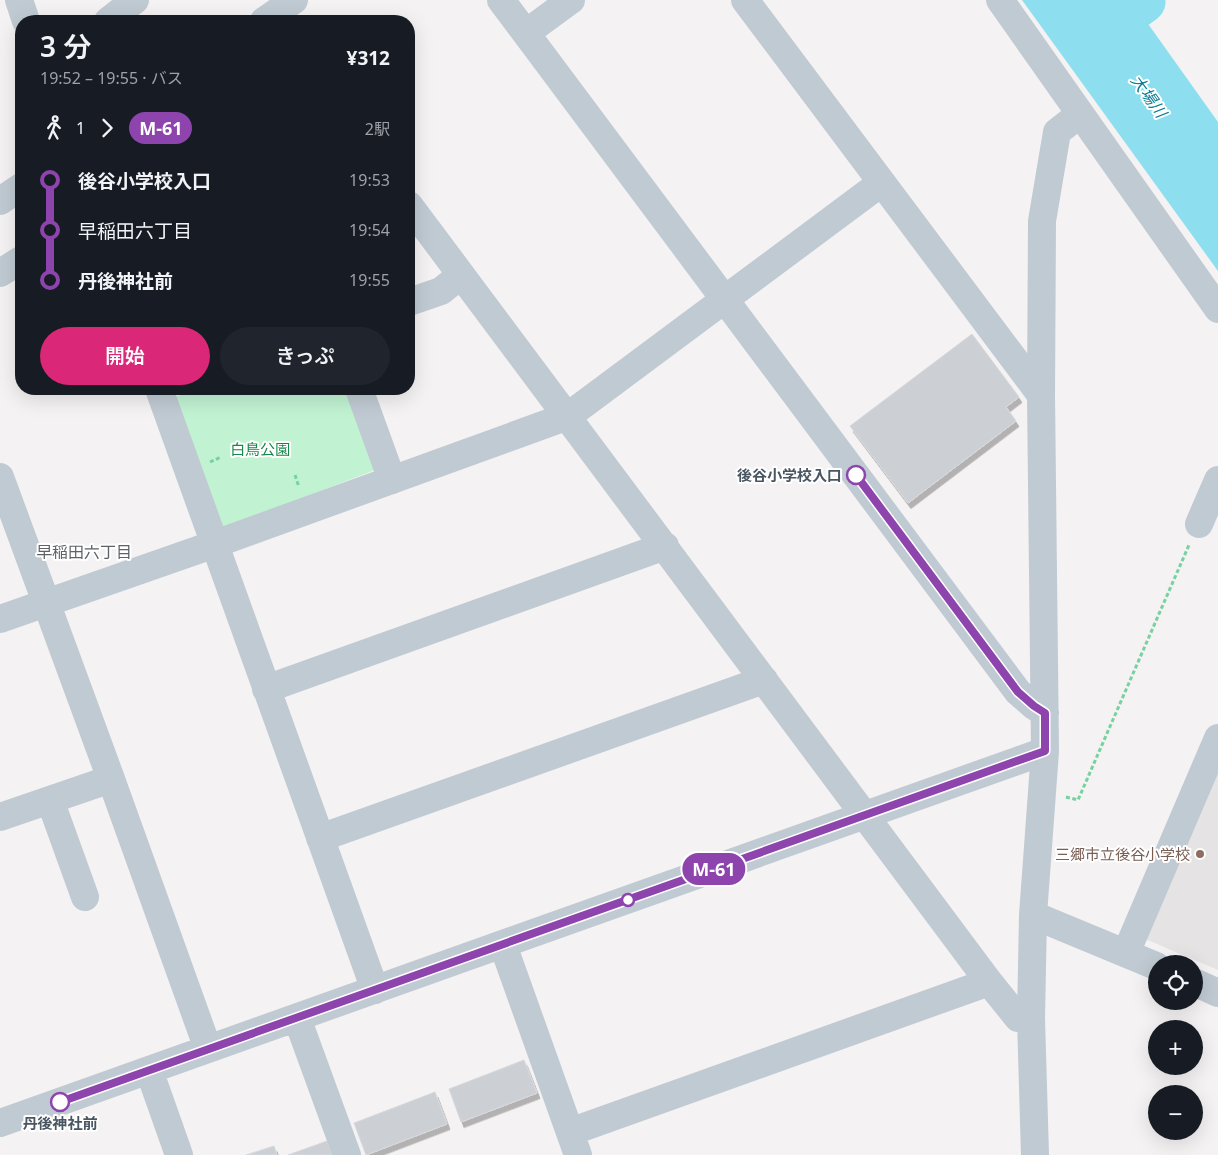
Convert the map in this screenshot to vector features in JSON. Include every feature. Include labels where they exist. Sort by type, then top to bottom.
[{"type":"street","points":[[19,0],[24,15]]},
{"type":"street","points":[[116,15],[135,0]]},
{"type":"street","points":[[501,0],[1018,692],[1045,713]]},
{"type":"street","points":[[526,33],[571,0]]},
{"type":"street","points":[[745,0],[1040,395]]},
{"type":"street","points":[[1000,0],[1218,309]]},
{"type":"street","points":[[1035,1155],[1031,1019],[1034,915],[1045,751],[1040,395],[1042,220],[1057,132],[1080,114]]},
{"type":"street","points":[[0,619],[568,416],[881,183]]},
{"type":"street","points":[[0,201],[15,191]]},
{"type":"street","points":[[415,213],[989,982],[1018,1018],[1031,1019]]},
{"type":"street","points":[[0,273],[15,264]]},
{"type":"street","points":[[415,300],[441,291],[461,276]]},
{"type":"street","points":[[165,395],[214,544],[375,990]]},
{"type":"street","points":[[361,395],[392,480]]},
{"type":"street","points":[[0,477],[5,509],[46,602],[208,1049]]},
{"type":"street","points":[[1199,524],[1218,480]]},
{"type":"street","points":[[266,689],[665,546]]},
{"type":"street","points":[[320,838],[764,680]]},
{"type":"street","points":[[1126,953],[1218,738]]},
{"type":"street","points":[[0,1123],[1045,751]]},
{"type":"street","points":[[0,817],[111,779]]},
{"type":"street","points":[[50,800],[85,897]]},
{"type":"street","points":[[1034,915],[1148,963]]},
{"type":"street","points":[[503,945],[574,1143],[989,982]]},
{"type":"street","points":[[1203,986],[1218,993]]},
{"type":"street","points":[[297,1018],[346,1155]]},
{"type":"street","points":[[149,1070],[180,1155]]},
{"type":"path","points":[[1043,791],[1078,800],[1199,524]]},
{"type":"shaded area","name":"三郷市立後谷小学校","points":[[1218,769],[1218,970],[1203,964],[1203,955],[1183,955],[1145,939]]},
{"type":"green space","name":"白鳥公園","points":[[181,395],[351,395],[375,470],[219,530],[175,397]]},
{"type":"water","name":"大場川","points":[[1022,0],[1131,0],[1218,122],[1218,271]]},
{"type":"building","points":[[972,334],[1019,397],[1006,407],[1016,421],[908,503],[850,426]]},
{"type":"building","points":[[524,1060],[537,1093],[461,1122],[449,1089]]},
{"type":"building","points":[[435,1092],[447,1124],[366,1155],[354,1123]]},
{"type":"building","points":[[327,1141],[332,1155],[288,1155]]},
{"type":"building","points":[[274,1146],[277,1155],[246,1155]]},
{"type":"waterway","points":[[1102,33],[1145,2]]},
{"type":"bus line","name":"M-61","points":[[60,1102],[1045,751],[1045,713],[1018,692],[856,475]]},
{"type":"place","name":"後谷小学校入口","points":[[856,475]]},
{"type":"place","name":"三郷市立後谷小学校","points":[[1200,854]]},
{"type":"place","name":"丹後神社前","points":[[60,1102]]},
{"type":"district","name":"早稲田六丁目","points":[[84,552]]}]
